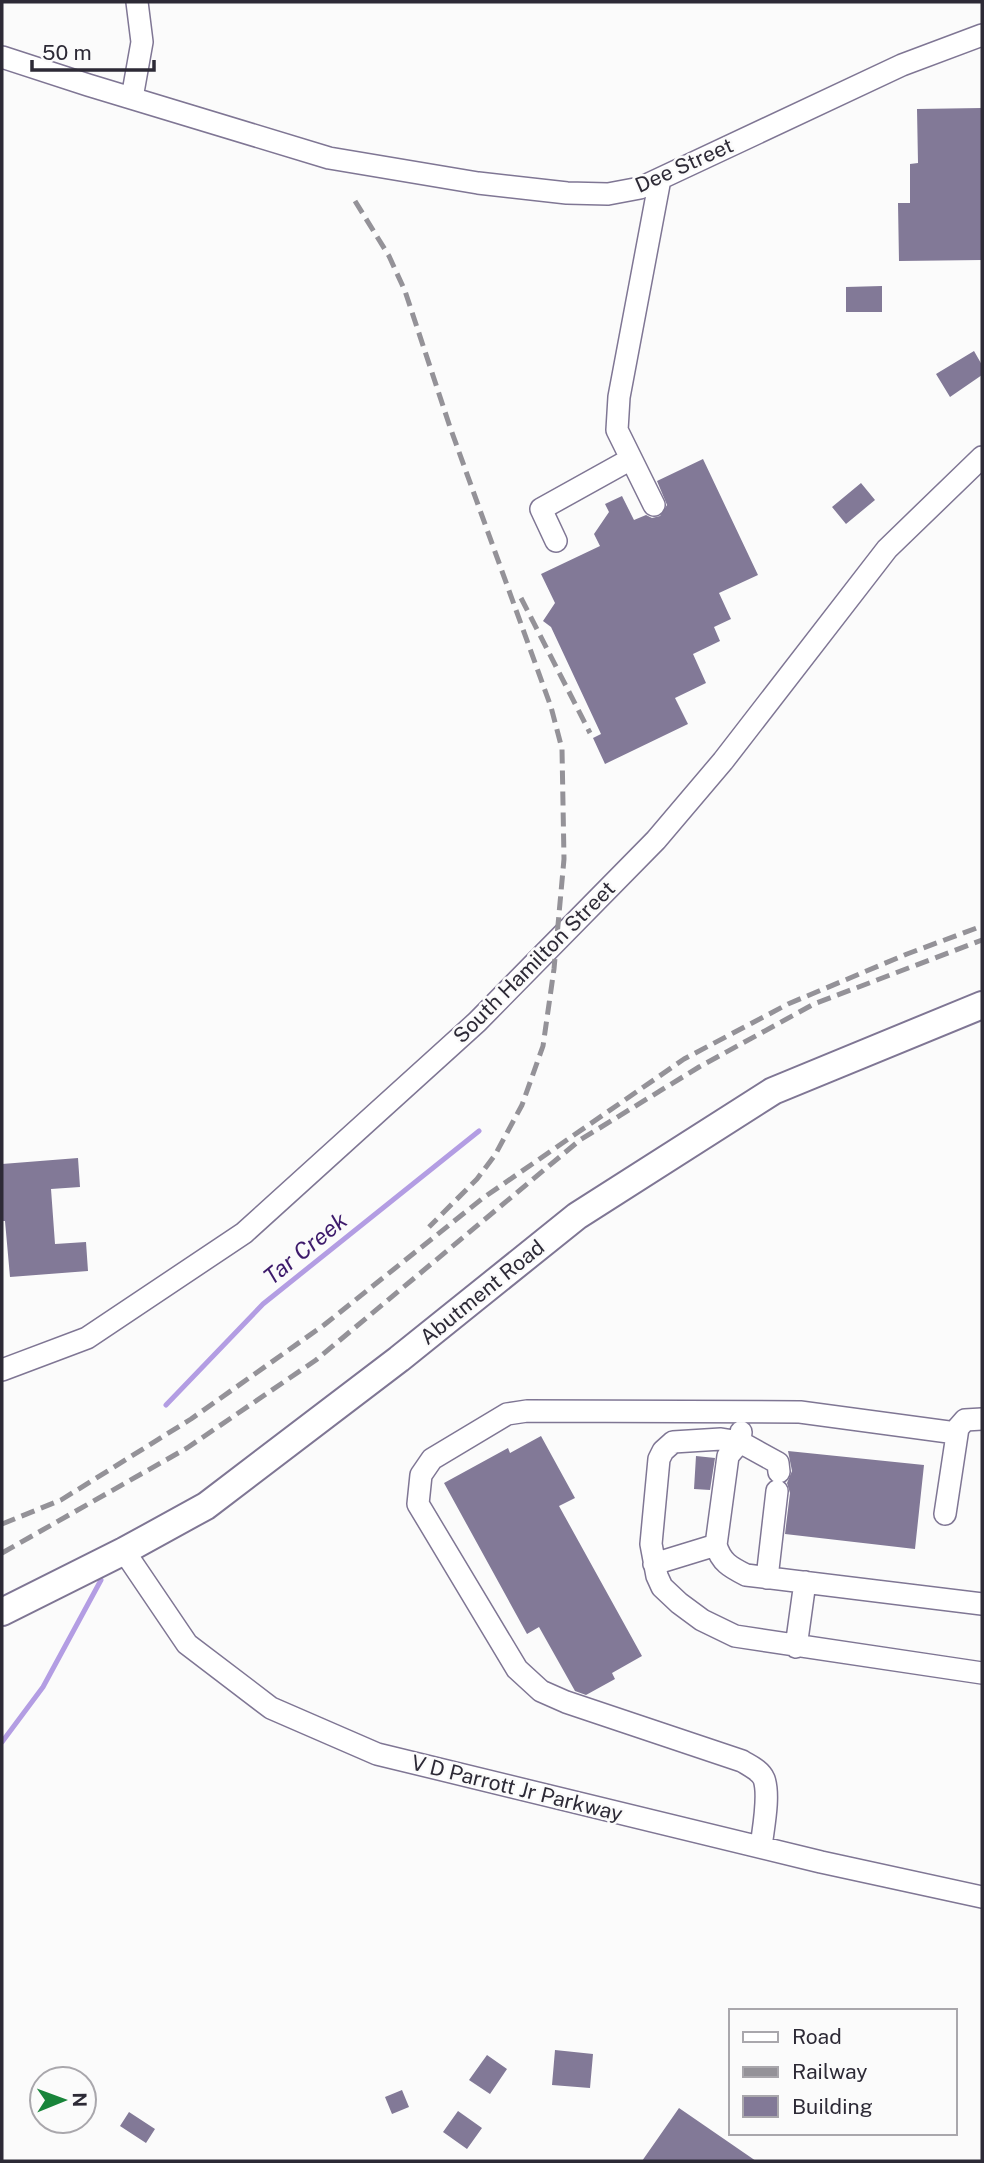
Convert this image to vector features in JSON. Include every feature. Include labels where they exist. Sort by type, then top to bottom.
[{"type":"main road","name":"Abutment Road","points":[[2,1612],[124,1551],[206,1506],[398,1359],[577,1216],[773,1091],[982,1005]]},
{"type":"street","points":[[132,98],[142,42],[137,2]]},
{"type":"street","name":"Dee Street","points":[[2,57],[329,158],[516,187],[567,193],[608,194],[640,188],[902,65],[982,35]]},
{"type":"street","points":[[654,505],[617,430],[619,397],[660,178]]},
{"type":"street","name":"South Hamilton Street","points":[[2,1370],[87,1338],[244,1233],[477,1021],[656,840],[723,761],[887,550],[982,457]]},
{"type":"street","points":[[556,541],[541,509],[631,459]]},
{"type":"street","points":[[761,1847],[766,1793],[764,1779],[758,1770],[742,1761],[565,1702],[541,1691],[517,1669],[418,1504],[421,1475],[432,1459],[507,1414],[561,1409],[800,1412],[956,1433]]},
{"type":"street","points":[[742,1412],[740,1442],[728,1456],[716,1545],[726,1565],[746,1575],[982,1604]]},
{"type":"street","points":[[945,1514],[956,1433],[965,1420],[982,1419]]},
{"type":"street","points":[[767,1578],[778,1463],[740,1442],[721,1439],[673,1442],[659,1459],[651,1544],[662,1587],[679,1603],[702,1620],[735,1636],[982,1673]]},
{"type":"street","points":[[654,1564],[716,1545]]},
{"type":"street","name":"V D Parrott Jr Parkway","points":[[124,1551],[187,1644],[271,1708],[377,1754],[761,1847],[982,1897]]},
{"type":"street","points":[[796,1647],[804,1582]]},
{"type":"building","points":[[982,108],[982,260],[899,261],[898,203],[910,203],[910,164],[918,163],[917,109]]},
{"type":"building","points":[[882,286],[882,312],[846,312],[846,287]]},
{"type":"building","points":[[974,351],[982,365],[982,375],[950,397],[936,374]]},
{"type":"building","points":[[703,459],[758,575],[719,593],[731,619],[714,627],[720,641],[693,654],[706,683],[675,698],[688,724],[605,764],[593,738],[601,734],[551,627],[543,621],[555,603],[541,574],[600,546],[594,534],[609,512],[605,504],[622,496],[634,520],[646,515],[652,518],[660,516],[667,505],[657,481]]},
{"type":"building","points":[[861,483],[875,500],[846,524],[832,507]]},
{"type":"building","points":[[78,1158],[80,1187],[51,1189],[55,1244],[86,1242],[88,1271],[10,1277],[5,1221],[2,1221],[2,1164]]},
{"type":"building","points":[[541,1436],[575,1498],[559,1506],[642,1656],[612,1673],[615,1679],[586,1695],[575,1691],[539,1627],[527,1634],[444,1483],[508,1448],[510,1453]]},
{"type":"building","points":[[788,1451],[924,1465],[915,1549],[785,1534],[790,1493],[787,1483],[792,1471]]},
{"type":"building","points":[[696,1456],[715,1458],[710,1490],[694,1489]]},
{"type":"building","points":[[555,2050],[593,2054],[590,2088],[552,2085]]},
{"type":"building","points":[[487,2055],[507,2069],[490,2094],[469,2080]]},
{"type":"building","points":[[402,2090],[409,2107],[392,2114],[385,2097]]},
{"type":"building","points":[[679,2108],[756,2161],[642,2161]]},
{"type":"building","points":[[458,2111],[482,2128],[467,2149],[443,2132]]},
{"type":"building","points":[[129,2112],[155,2129],[146,2143],[120,2126]]},
{"type":"waterway","name":"Tar Creek","points":[[166,1405],[263,1304],[479,1131]]},
{"type":"waterway","name":"Tar Creek","points":[[2,1742],[43,1687],[101,1580]]},
{"type":"railway","points":[[355,201],[389,256],[405,291],[450,427],[551,707],[562,749],[564,859],[554,969],[543,1046],[522,1105],[495,1155],[477,1179],[429,1227]]},
{"type":"railway","points":[[521,598],[590,733]]},
{"type":"railway","points":[[2,1524],[61,1500],[191,1419],[324,1325],[483,1198],[684,1059],[788,1004],[982,926]]},
{"type":"railway","points":[[2,1553],[187,1448],[316,1360],[580,1140],[699,1067],[814,1004],[982,940]]}]
